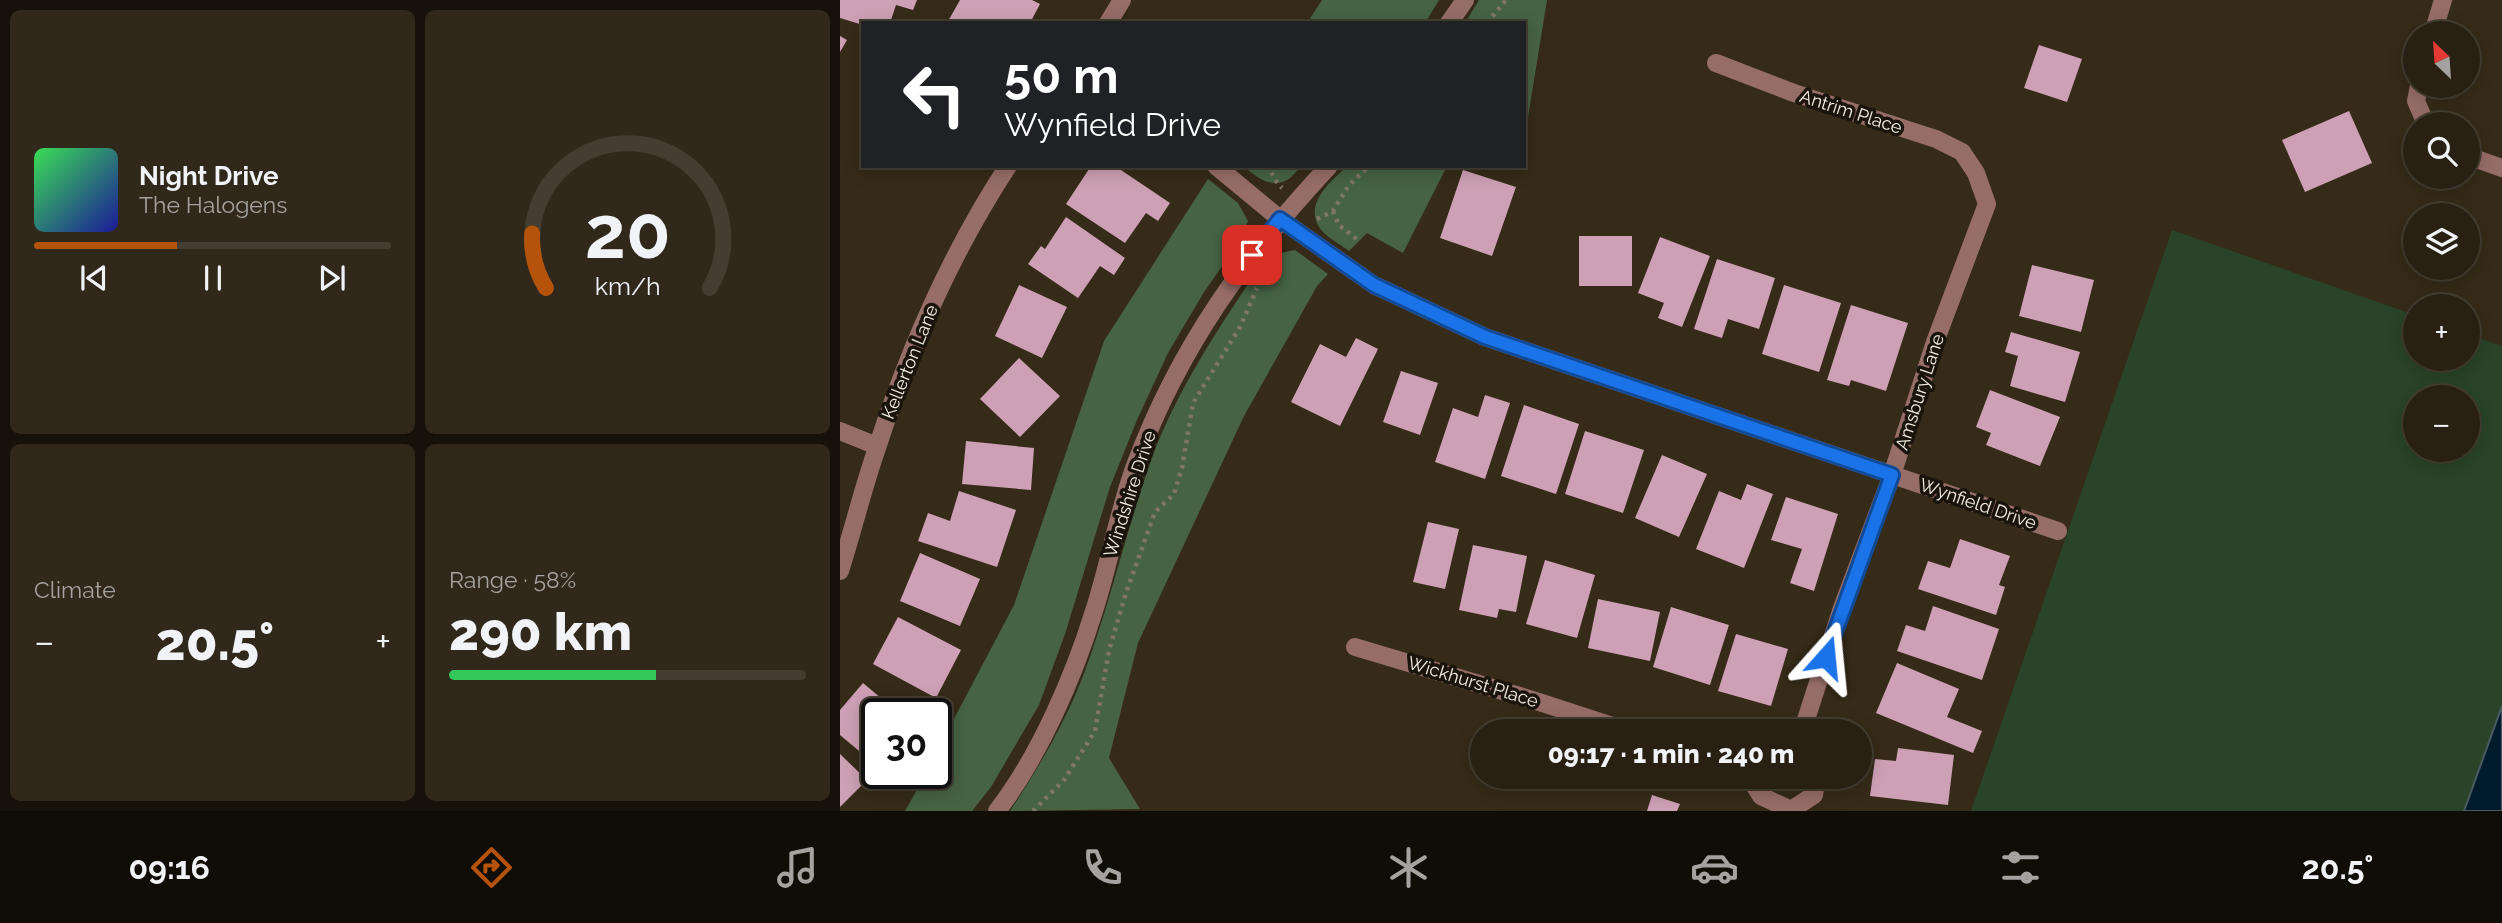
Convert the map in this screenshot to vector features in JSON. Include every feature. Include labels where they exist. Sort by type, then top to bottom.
[{"type":"street","points":[[1109,21],[1122,0]]},
{"type":"street","points":[[1450,21],[1465,0]]},
{"type":"street","points":[[2436,21],[2443,0]]},
{"type":"street","name":"Antrim Place","points":[[1716,63],[1794,93],[1936,139],[1962,152],[1976,173]]},
{"type":"street","points":[[2480,160],[2502,168]]},
{"type":"street","name":"Kellerton Lane","points":[[840,571],[877,446],[918,337],[950,267],[984,203],[1007,168]]},
{"type":"street","name":"Wynfield Drive","points":[[1218,168],[1280,219],[1374,285],[1485,337],[2058,531]]},
{"type":"street","name":"Windshire Drive","points":[[997,811],[1035,751],[1067,689],[1094,611],[1136,464],[1163,400],[1200,330],[1238,272],[1280,219],[1327,168]]},
{"type":"street","name":"Amsbury Lane","points":[[1806,719],[1842,608],[1892,475],[1935,342],[1987,204],[1976,173]]},
{"type":"street","points":[[840,431],[877,446]]},
{"type":"street","name":"Wickhurst Place","points":[[1355,647],[1591,719]]},
{"type":"street","points":[[1757,789],[1761,796],[1791,810],[1814,795],[1815,789]]},
{"type":"path","points":[[1490,21],[1506,0]]},
{"type":"path","points":[[1299,233],[1316,219],[1333,211],[1349,185],[1368,168]]},
{"type":"path","points":[[1333,211],[1339,225],[1359,241]]},
{"type":"path","points":[[1033,811],[1064,780],[1095,731],[1109,650],[1126,593],[1155,512],[1174,494],[1182,468],[1193,403],[1240,327],[1261,280]]},
{"type":"green space","points":[[1322,0],[1439,0],[1426,21],[1308,21]]},
{"type":"green space","points":[[1479,0],[1547,0],[1526,130],[1526,21],[1466,21]]},
{"type":"green space","points":[[1246,168],[1300,168],[1287,180],[1279,183],[1257,177]]},
{"type":"green space","points":[[1345,168],[1446,168],[1403,253],[1367,233],[1349,251],[1328,237],[1319,227],[1315,209],[1328,185]]},
{"type":"green space","points":[[1208,179],[1238,203],[1248,221],[1240,241],[1204,292],[1168,353],[1137,420],[1110,487],[1065,634],[1039,705],[991,787],[972,811],[905,811],[917,789],[952,789],[952,723],[1014,605],[1104,341]]},
{"type":"green space","points":[[2172,230],[2403,311],[2403,371],[2480,371],[2480,338],[2502,346],[2502,811],[1971,811]]},
{"type":"green space","points":[[1295,250],[1328,274],[1317,286],[1244,416],[1138,643],[1109,758],[1140,809],[1010,811],[1050,745],[1083,676],[1152,458],[1173,408],[1213,337],[1258,269],[1276,254]]},
{"type":"water","points":[[2502,706],[2502,811],[2464,811]]},
{"type":"building","points":[[840,0],[917,0],[913,10],[896,5],[891,21],[861,21],[861,24],[840,18]]},
{"type":"building","points":[[960,0],[1032,0],[1040,4],[1031,21],[948,21]]},
{"type":"building","points":[[840,36],[847,40],[840,52]]},
{"type":"building","points":[[2039,45],[2082,59],[2067,102],[2024,88]]},
{"type":"building","points":[[2349,111],[2372,163],[2305,192],[2282,140]]},
{"type":"building","points":[[1090,168],[1118,168],[1170,203],[1158,221],[1146,213],[1125,243],[1066,204]]},
{"type":"building","points":[[1463,170],[1516,187],[1492,256],[1440,238]]},
{"type":"building","points":[[1066,217],[1125,258],[1114,275],[1100,266],[1078,298],[1028,264],[1041,246],[1045,249]]},
{"type":"building","points":[[1579,236],[1632,236],[1632,286],[1579,286]]},
{"type":"building","points":[[1660,237],[1710,256],[1682,327],[1658,318],[1664,303],[1638,293]]},
{"type":"building","points":[[1717,259],[1775,278],[1759,329],[1728,319],[1722,338],[1694,329]]},
{"type":"building","points":[[2032,265],[2094,280],[2081,332],[2019,316]]},
{"type":"building","points":[[1019,285],[1067,307],[1042,358],[995,336]]},
{"type":"building","points":[[1784,285],[1841,303],[1819,372],[1762,354]]},
{"type":"building","points":[[1851,305],[1908,323],[1886,391],[1851,380],[1849,386],[1827,380]]},
{"type":"building","points":[[2011,332],[2080,352],[2065,402],[2010,386],[2018,356],[2005,352]]},
{"type":"building","points":[[1356,338],[1378,349],[1340,426],[1291,402],[1320,344],[1346,357]]},
{"type":"building","points":[[1019,358],[1060,396],[1020,437],[980,399]]},
{"type":"building","points":[[1401,371],[1438,383],[1420,435],[1383,422]]},
{"type":"building","points":[[1990,390],[2060,417],[2040,466],[1986,445],[1991,433],[1976,427]]},
{"type":"building","points":[[1485,395],[1510,403],[1485,479],[1435,462],[1453,408],[1478,417]]},
{"type":"building","points":[[1524,405],[1579,424],[1556,494],[1501,476]]},
{"type":"building","points":[[1585,431],[1644,450],[1623,513],[1565,494]]},
{"type":"building","points":[[966,441],[1034,448],[1031,490],[962,484]]},
{"type":"building","points":[[1662,455],[1707,474],[1679,537],[1635,518]]},
{"type":"building","points":[[1747,484],[1773,494],[1744,568],[1696,549],[1719,491],[1741,500]]},
{"type":"building","points":[[959,491],[1016,510],[997,567],[918,541],[928,513],[950,521]]},
{"type":"building","points":[[1786,497],[1838,514],[1814,591],[1790,583],[1802,549],[1771,540]]},
{"type":"building","points":[[1428,522],[1459,529],[1445,589],[1413,582]]},
{"type":"building","points":[[1960,539],[2010,556],[1999,585],[2005,587],[1996,615],[1918,589],[1928,561],[1950,568]]},
{"type":"building","points":[[1473,545],[1527,556],[1516,612],[1499,609],[1497,618],[1459,610]]},
{"type":"building","points":[[920,553],[980,579],[960,626],[900,601]]},
{"type":"building","points":[[1545,560],[1595,575],[1577,638],[1526,624]]},
{"type":"building","points":[[1598,599],[1660,612],[1650,661],[1588,648]]},
{"type":"building","points":[[1933,606],[1999,629],[1982,680],[1897,651],[1906,625],[1925,631]]},
{"type":"building","points":[[1671,607],[1729,625],[1710,685],[1653,667]]},
{"type":"building","points":[[898,617],[961,650],[936,698],[873,664]]},
{"type":"building","points":[[1736,634],[1788,649],[1771,706],[1718,691]]},
{"type":"building","points":[[1897,663],[1959,689],[1947,717],[1982,731],[1973,753],[1876,713]]},
{"type":"building","points":[[863,683],[881,698],[861,698],[861,753],[840,735],[840,710]]},
{"type":"building","points":[[1898,748],[1954,755],[1948,805],[1870,796],[1875,759],[1896,761]]},
{"type":"building","points":[[840,754],[861,774],[861,786],[840,807]]},
{"type":"building","points":[[1652,795],[1680,804],[1677,811],[1647,811]]},
{"type":"route","points":[[1252,255],[1280,219],[1374,285],[1485,337],[1892,475],[1826,657]]}]
